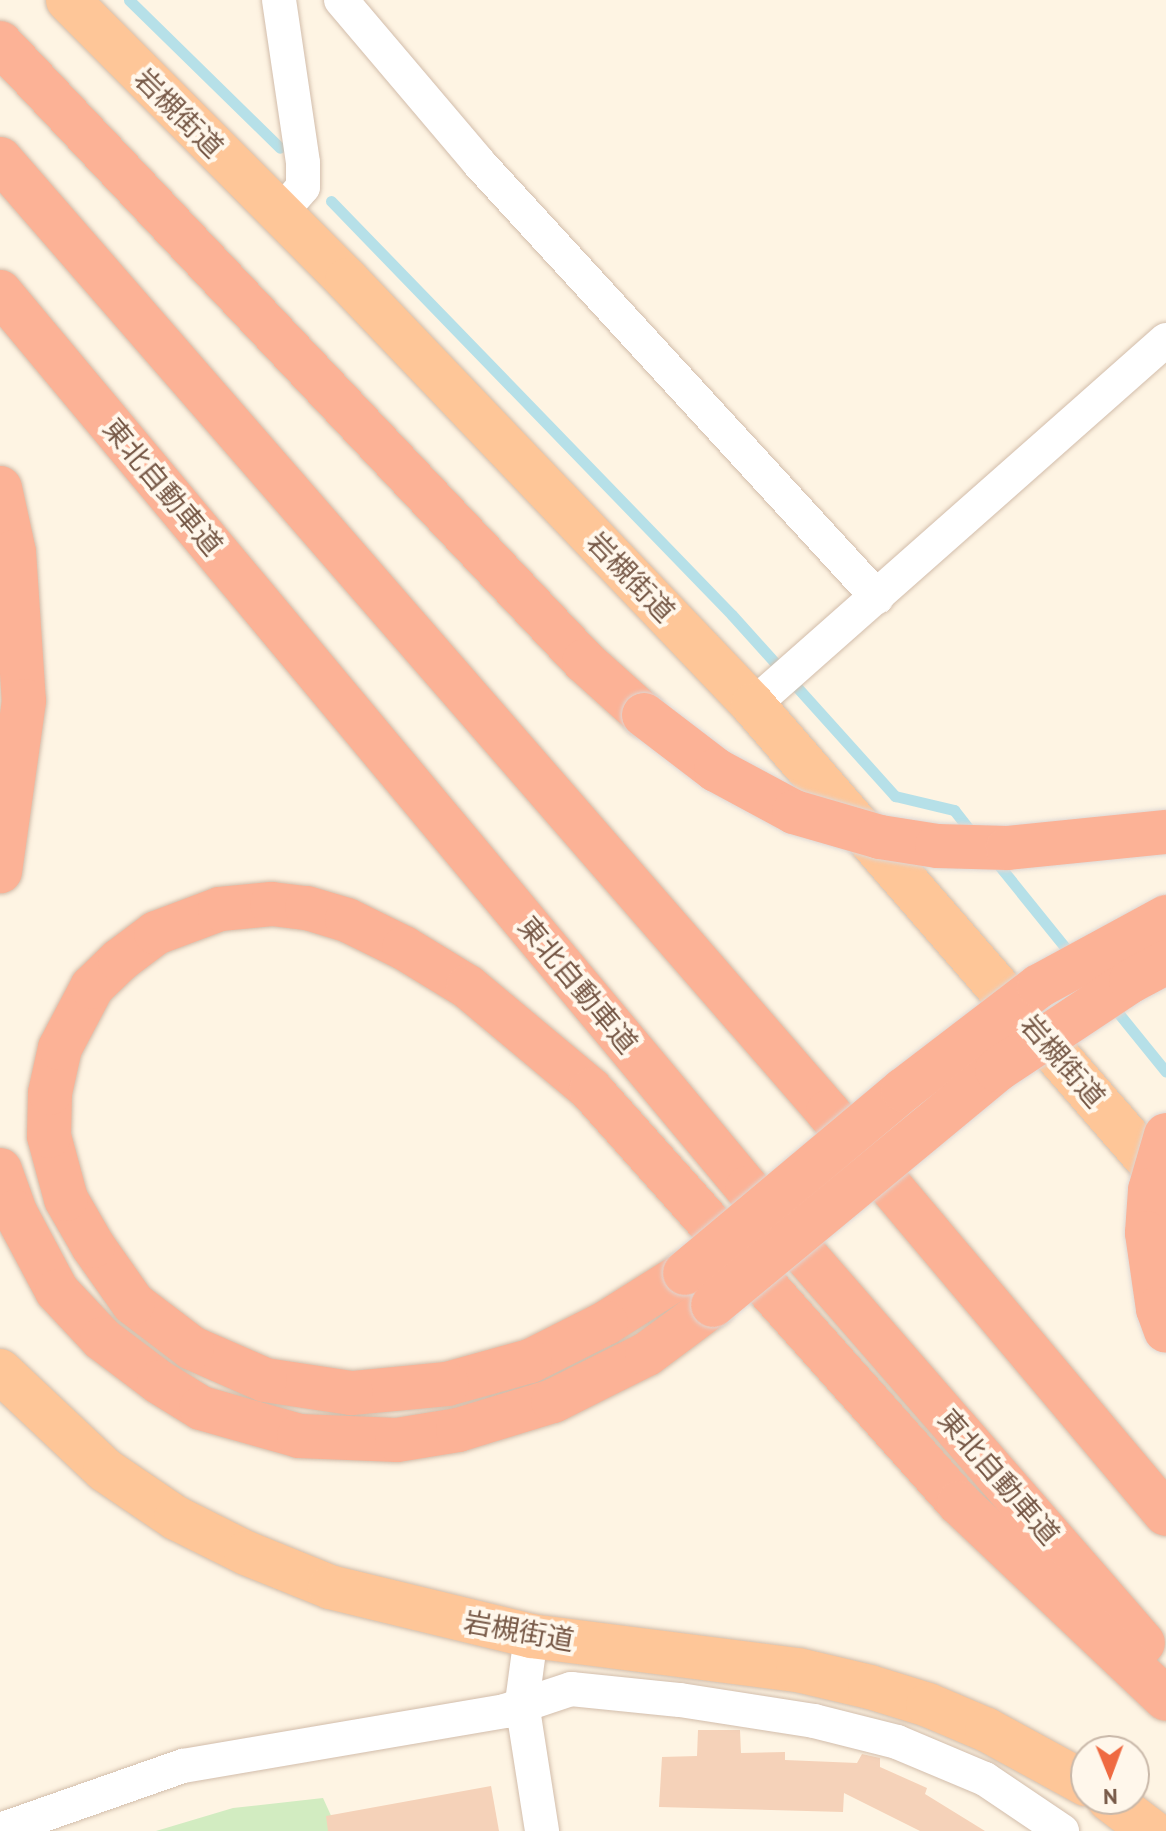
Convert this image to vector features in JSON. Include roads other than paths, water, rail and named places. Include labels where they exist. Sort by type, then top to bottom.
[{"type":"highway","name":"岩槻街道","points":[[68,0],[279,215],[776,684],[1163,1160]]},
{"type":"highway","points":[[0,43],[573,650],[644,715],[716,770],[794,812],[880,837],[937,846],[1008,848],[1166,832]]},
{"type":"highway","points":[[0,159],[828,1112],[1166,1514]]},
{"type":"highway","name":"東北自動車道","points":[[0,292],[747,1188],[1166,1669]]},
{"type":"highway","points":[[0,488],[14,552],[24,701],[0,871]]},
{"type":"highway","points":[[1166,917],[1039,986],[903,1090],[685,1273],[606,1323],[530,1361],[447,1384],[351,1393],[265,1380],[192,1348],[133,1303],[93,1246],[66,1199],[49,1136],[50,1093],[60,1048],[92,987],[120,960],[156,933],[220,909],[272,904],[307,908],[347,920],[404,948],[468,987],[591,1090],[959,1503],[1166,1699]]},
{"type":"highway","points":[[0,1170],[15,1212],[57,1291],[102,1339],[159,1382],[201,1408],[299,1436],[397,1440],[458,1430],[553,1401],[647,1354],[713,1305],[997,1070],[1131,981],[1166,962]]},
{"type":"highway","points":[[1163,1160],[1150,1190],[1147,1233],[1158,1309],[1166,1331]]},
{"type":"highway","name":"岩槻街道","points":[[0,1371],[105,1470],[190,1525],[330,1587],[531,1636],[798,1670],[870,1687],[928,1705],[987,1730],[1070,1775]]},
{"type":"highway","points":[[1130,1815],[1151,1831]]},
{"type":"street","points":[[279,0],[303,163],[303,187],[279,215]]},
{"type":"street","points":[[341,0],[479,163],[877,597]]},
{"type":"street","points":[[776,684],[1166,340]]},
{"type":"street","points":[[531,1636],[522,1703],[542,1831]]},
{"type":"street","points":[[0,1830],[183,1766],[505,1711],[571,1689],[680,1700],[814,1721],[897,1742],[985,1779],[1062,1831]]},
{"type":"waterway","points":[[129,0],[280,148]]},
{"type":"waterway","points":[[331,201],[732,615],[895,796],[954,810],[974,836]]},
{"type":"waterway","points":[[993,858],[1073,957]]},
{"type":"waterway","points":[[1111,1004],[1166,1072]]}]
